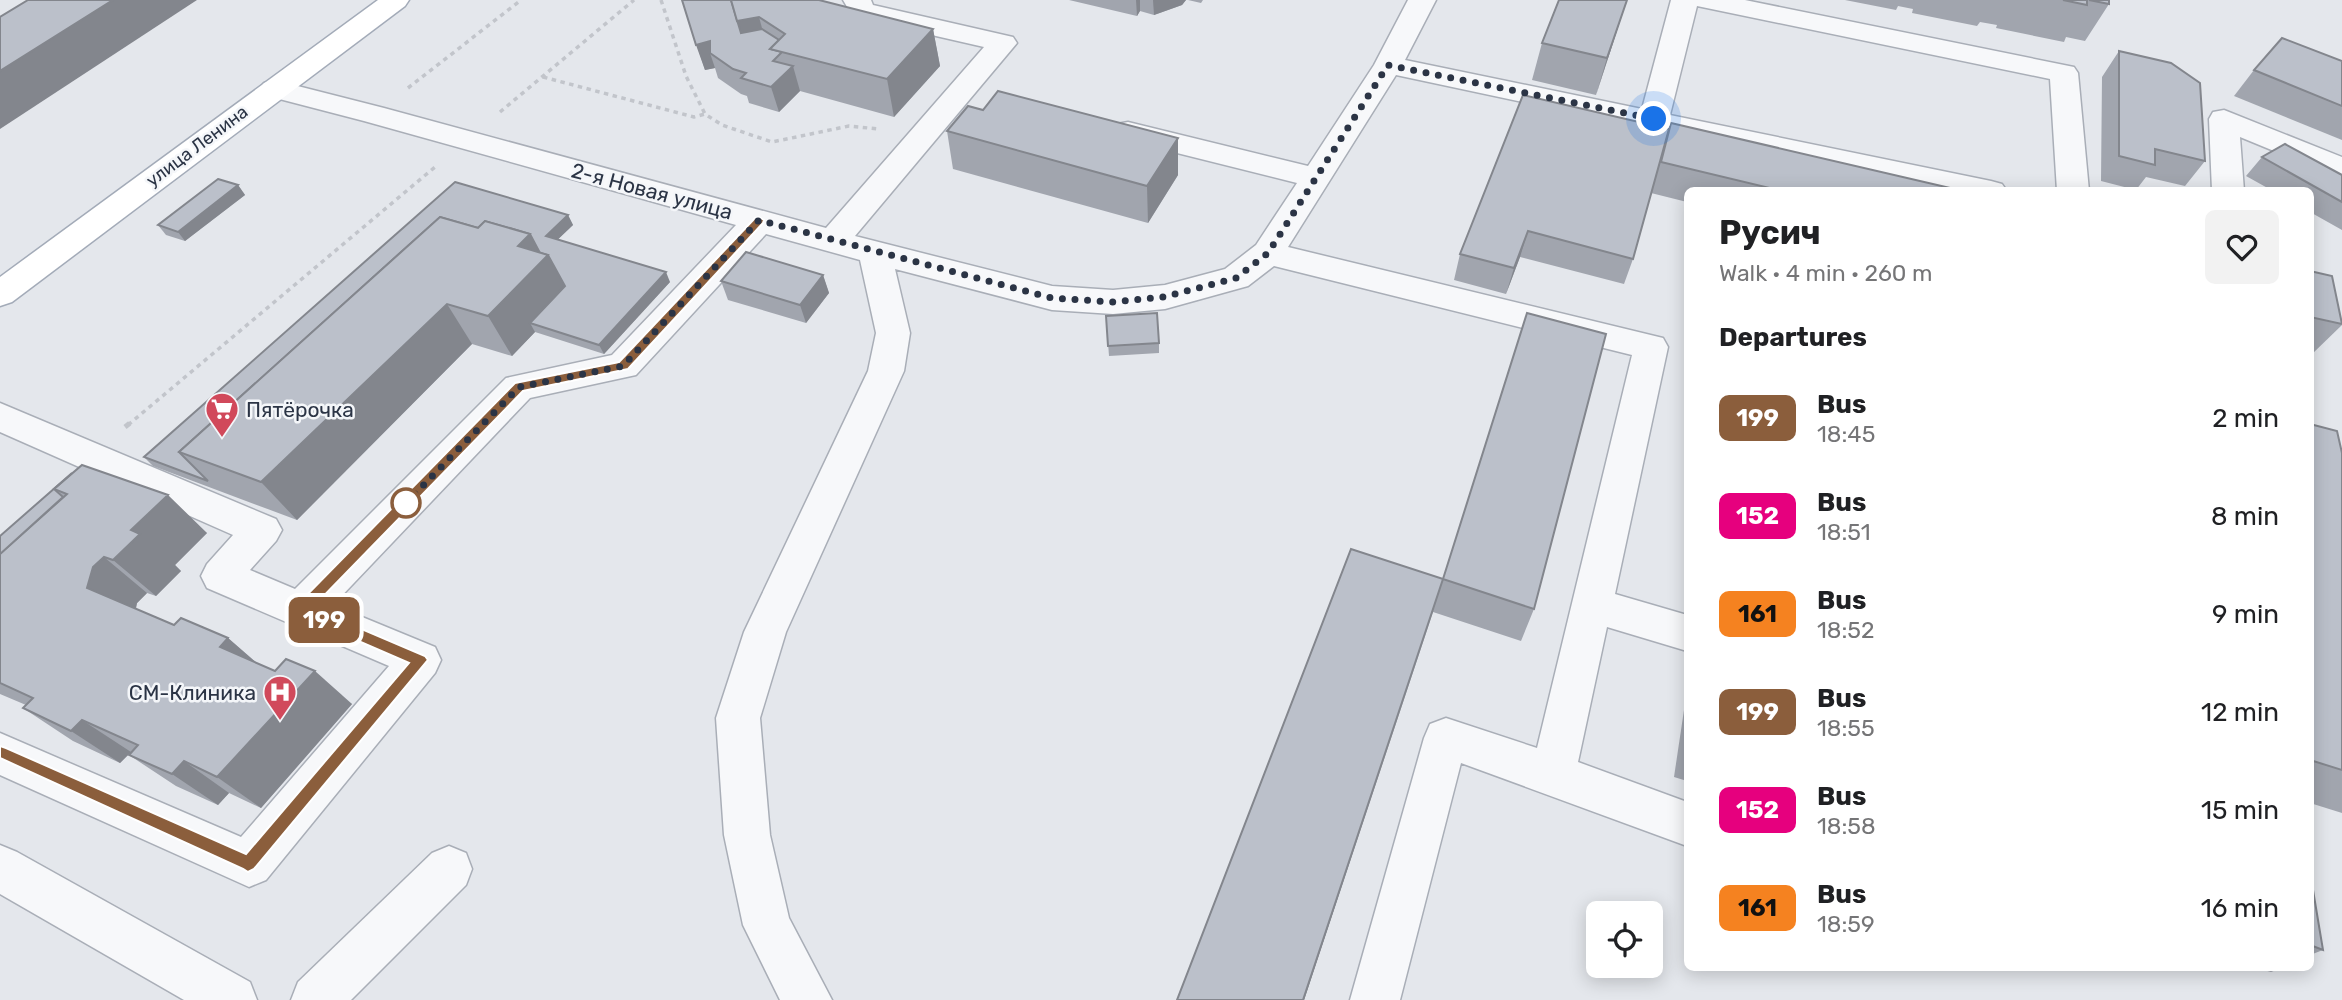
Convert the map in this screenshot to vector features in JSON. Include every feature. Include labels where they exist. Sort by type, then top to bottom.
[{"type":"main road","name":"улица Ленина","points":[[0,295],[395,0]]},
{"type":"street","points":[[833,241],[920,139],[975,93],[1003,43],[863,11],[857,0]]},
{"type":"street","name":"2-я Новая улица","points":[[274,89],[374,114],[875,253],[1052,298],[1113,302],[1164,297],[1236,278],[1268,253],[1388,65],[1422,0]]},
{"type":"street","points":[[1654,119],[1685,0]]},
{"type":"street","points":[[1704,0],[2064,73],[2073,187]]},
{"type":"street","points":[[1388,65],[1972,187]]},
{"type":"street","points":[[2228,187],[2224,119],[2342,169]]},
{"type":"street","points":[[1106,126],[1317,178]]},
{"type":"street","points":[[301,610],[519,387],[623,366],[759,220]]},
{"type":"street","points":[[807,1000],[767,925],[747,835],[738,719],[765,632],[886,371],[893,333],[875,253]]},
{"type":"street","points":[[1268,253],[1651,347],[1553,774]]},
{"type":"street","points":[[0,417],[262,530],[220,576],[420,660],[248,863],[0,753]]},
{"type":"street","points":[[1592,606],[1684,632]]},
{"type":"street","points":[[1375,1000],[1446,738],[1684,823]]},
{"type":"street","points":[[0,868],[232,1000]]},
{"type":"street","points":[[316,1000],[449,869]]},
{"type":"path","points":[[374,114],[520,0]]},
{"type":"path","points":[[115,436],[634,0]]},
{"type":"path","points":[[661,0],[686,76],[705,114],[722,125],[772,142],[788,141],[849,126],[871,127],[920,139]]},
{"type":"path","points":[[542,77],[694,117],[705,114]]},
{"type":"building","points":[[28,0],[113,0],[0,71],[0,17]]},
{"type":"building","points":[[682,0],[731,0],[741,33],[762,29],[779,40],[770,49],[782,52],[773,61],[793,66],[771,87],[741,78],[746,73],[733,69],[710,53],[710,41],[696,45]]},
{"type":"building","points":[[731,0],[819,0],[933,29],[887,79],[770,49],[785,34],[759,17],[737,21]]},
{"type":"building","points":[[1559,0],[1627,0],[1607,58],[1542,43]]},
{"type":"building","points":[[2063,0],[2087,0],[2087,5]]},
{"type":"building","points":[[2089,0],[2109,0],[2109,4]]},
{"type":"building","points":[[2282,38],[2342,61],[2342,106],[2254,70]]},
{"type":"building","points":[[2119,51],[2171,63],[2200,83],[2205,161],[2155,149],[2155,165],[2119,156]]},
{"type":"building","points":[[998,91],[1178,138],[1147,186],[947,131],[968,106],[983,110]]},
{"type":"building","points":[[1523,95],[1669,129],[1633,259],[1528,231],[1514,268],[1460,254]]},
{"type":"building","points":[[1671,123],[1946,187],[1765,187],[1661,162]]},
{"type":"building","points":[[2285,144],[2342,175],[2342,202],[2262,157]]},
{"type":"building","points":[[218,179],[238,185],[178,232],[158,225]]},
{"type":"building","points":[[455,182],[568,215],[546,236],[666,272],[599,345],[530,323],[565,286],[548,255],[540,253],[530,234],[485,221],[478,228],[440,217],[179,452],[208,481],[144,457]]},
{"type":"building","points":[[440,217],[478,228],[485,221],[530,234],[518,246],[548,255],[488,316],[447,304],[261,482],[179,452]]},
{"type":"building","points":[[746,252],[823,275],[800,305],[721,281]]},
{"type":"building","points":[[2314,272],[2332,276],[2342,324],[2314,318]]},
{"type":"building","points":[[1157,313],[1159,343],[1108,346],[1106,316]]},
{"type":"building","points":[[1527,313],[1606,334],[1534,609],[1443,579]]},
{"type":"building","points":[[2314,425],[2337,431],[2342,453],[2342,770],[2314,761]]},
{"type":"building","points":[[82,465],[168,495],[131,530],[140,534],[113,560],[104,557],[93,567],[87,588],[174,625],[181,618],[228,638],[220,647],[275,671],[286,659],[315,671],[217,777],[184,761],[172,774],[129,755],[138,745],[82,720],[71,731],[23,708],[33,698],[0,683],[0,554],[67,494],[54,489]]},
{"type":"building","points":[[72,473],[54,489],[63,497],[0,554],[0,536]]},
{"type":"building","points":[[1351,549],[1443,579],[1303,1000],[1177,1000]]},
{"type":"building","points":[[2314,896],[2323,950],[2314,947]]},
{"type":"bus line","name":"199","points":[[0,753],[248,863],[420,660],[301,610],[519,387],[623,366],[759,220]]},
{"type":"place","name":"Пятёрочка","points":[[222,439]]},
{"type":"place","name":"СМ-Клиника","points":[[280,722]]},
{"type":"route","points":[[406,503],[519,387],[623,366],[759,220],[1052,298],[1113,302],[1164,297],[1236,278],[1268,253],[1388,65],[1654,119]]}]
